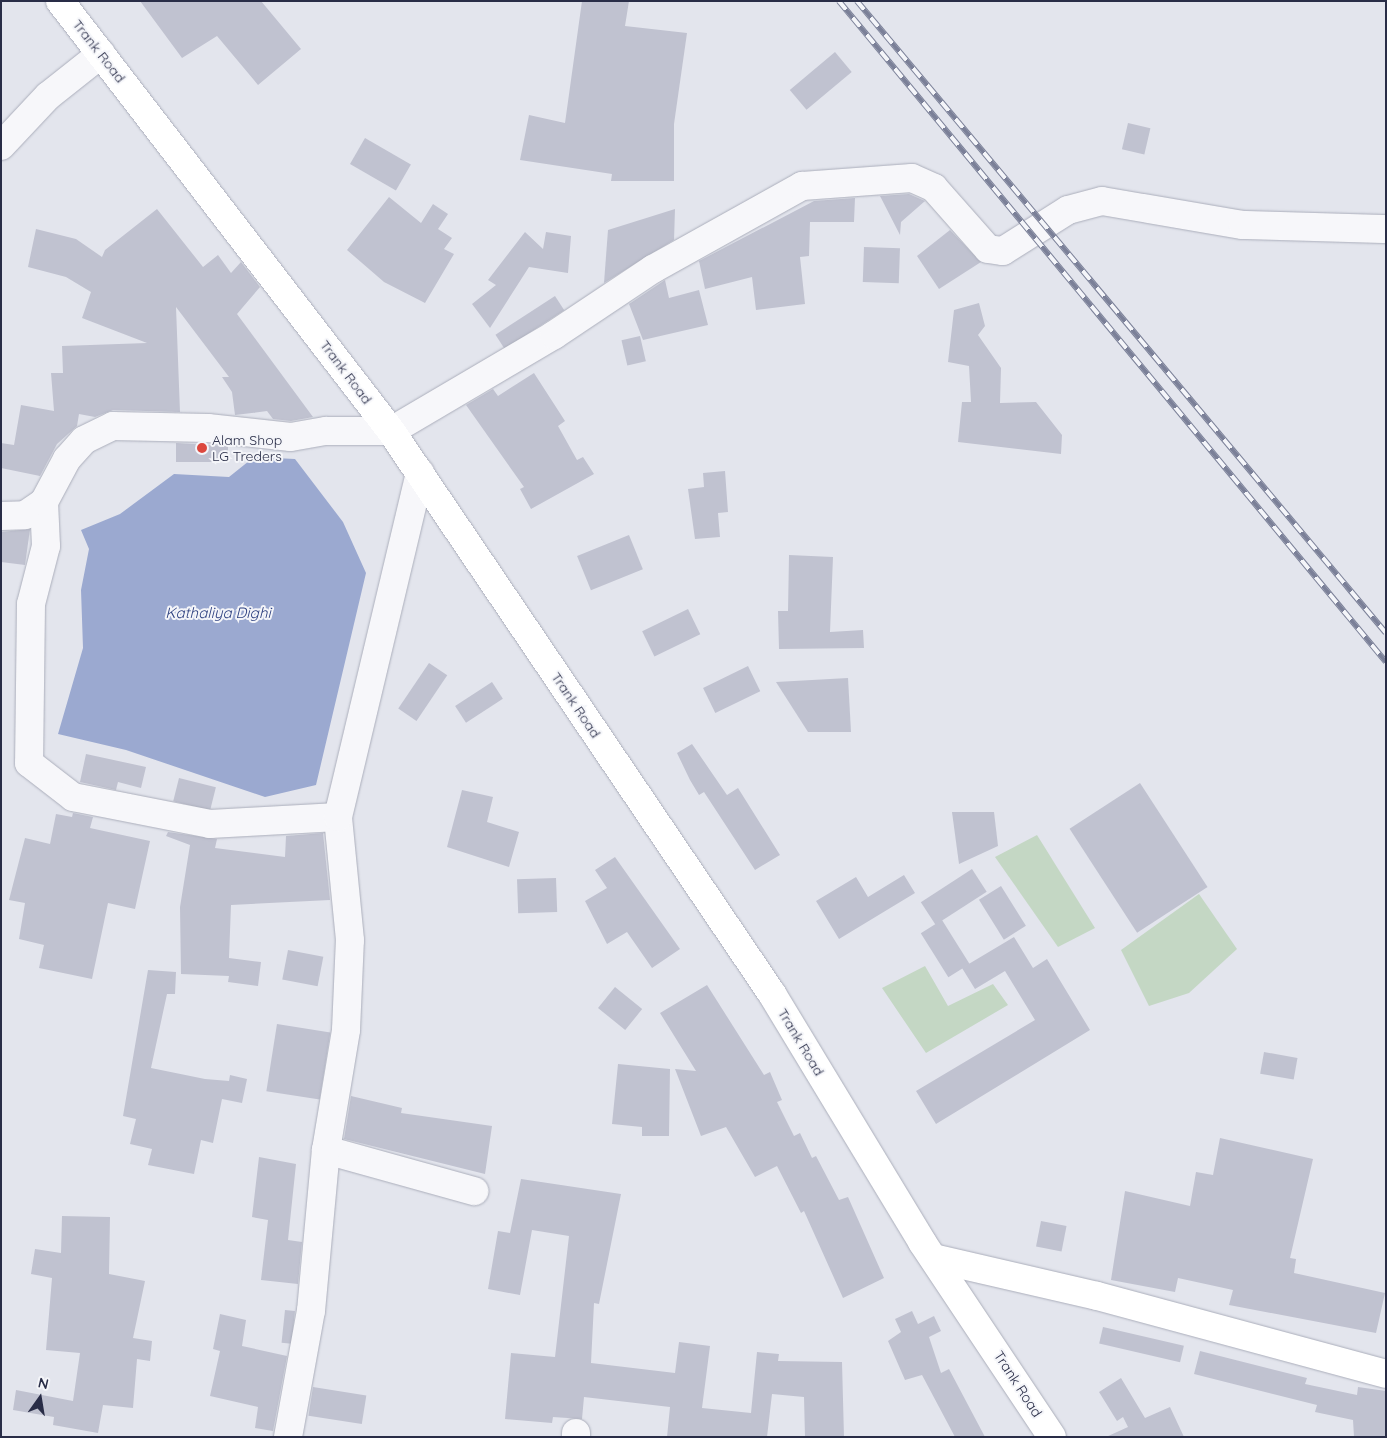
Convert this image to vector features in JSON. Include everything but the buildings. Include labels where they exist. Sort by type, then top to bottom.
[{"type":"main road","name":"Trank Road","points":[[60,1],[391,431],[772,994],[936,1259],[1052,1437]]},
{"type":"main road","points":[[936,1259],[1097,1296],[1386,1374]]},
{"type":"street","points":[[1,146],[48,96],[101,54]]},
{"type":"street","points":[[1,516],[25,515],[44,502],[67,459],[84,440],[113,426],[208,428],[291,437],[326,431],[391,431],[554,334],[653,268],[802,186],[912,178],[934,188],[988,249],[1003,251],[1068,210],[1102,201],[1243,225],[1386,228]]},
{"type":"street","points":[[288,1437],[311,1312],[326,1150],[346,1030],[350,940],[338,817],[420,473]]},
{"type":"street","points":[[44,502],[46,546],[32,604],[29,763],[73,797],[210,824],[338,817]]},
{"type":"street","points":[[326,1150],[474,1191]]},
{"type":"green space","points":[[1037,835],[1095,928],[1058,947],[995,857]]},
{"type":"green space","points":[[1199,894],[1237,949],[1189,993],[1149,1006],[1121,950]]},
{"type":"green space","points":[[925,966],[948,1006],[993,984],[1008,1005],[926,1053],[882,988]]},
{"type":"water","name":"Kathaliya Dighi","points":[[254,457],[295,459],[343,522],[366,573],[316,785],[265,797],[126,750],[58,734],[83,648],[81,590],[89,549],[81,530],[120,514],[174,474],[229,477]]},
{"type":"railway","points":[[839,1],[1386,662]]},
{"type":"railway","points":[[857,1],[1386,633]]},
{"type":"place","name":"Alam Shop LG Treders","points":[[202,448]]}]
